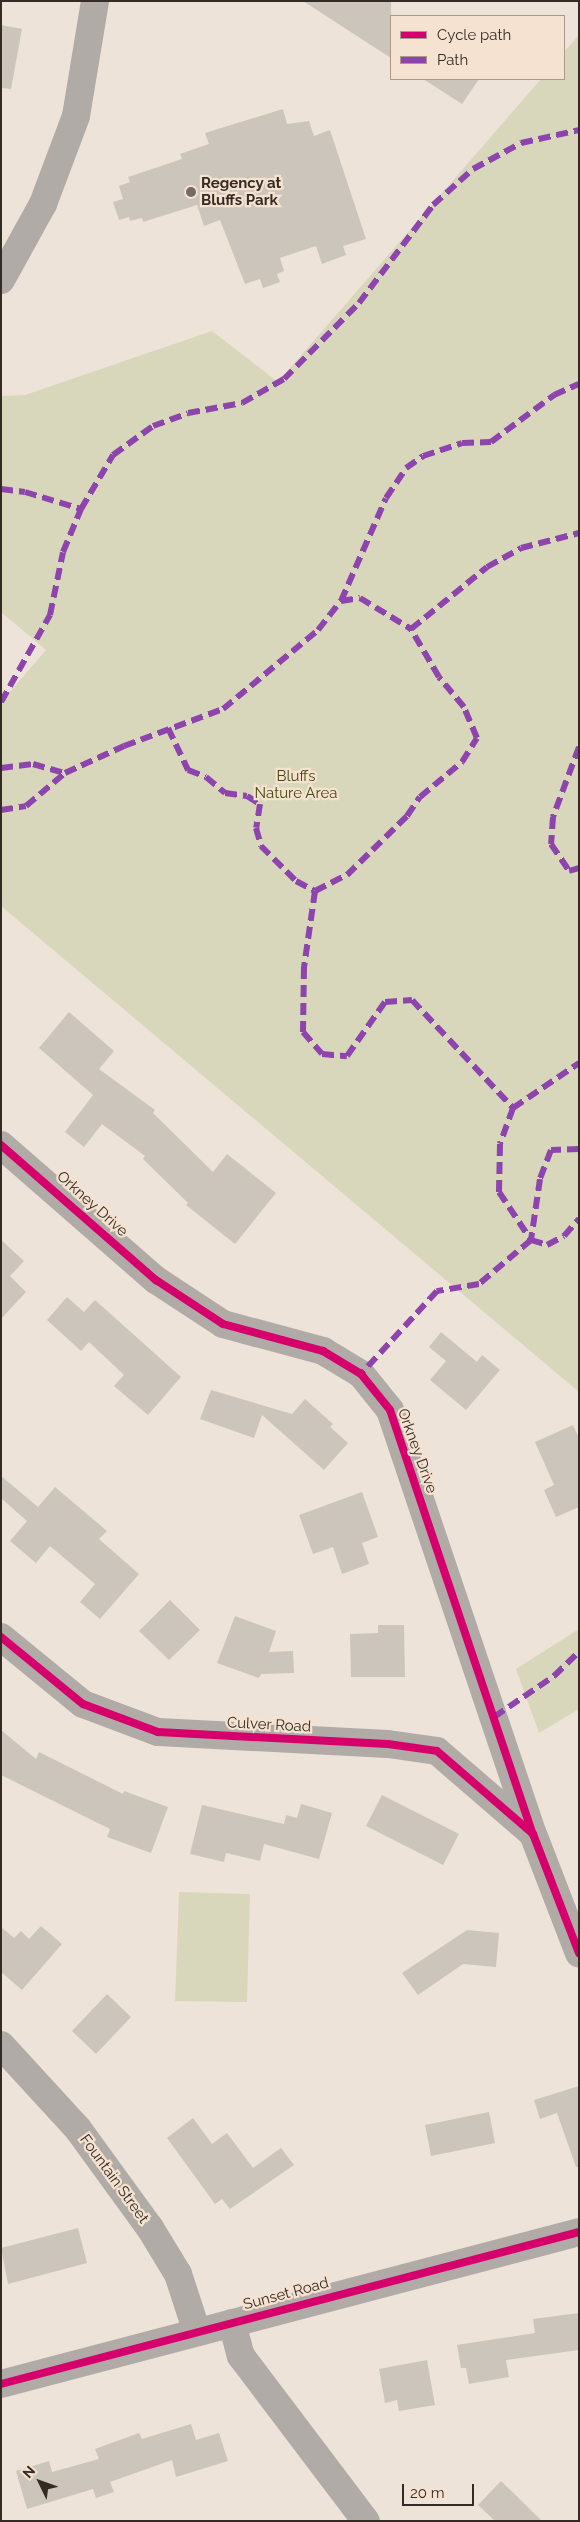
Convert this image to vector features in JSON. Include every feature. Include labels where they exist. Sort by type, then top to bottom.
[{"type":"street","points":[[1,280],[43,204],[76,116],[95,1]]},
{"type":"street","name":"Orkney Drive","points":[[1,1145],[156,1280],[223,1324],[323,1351],[361,1374],[390,1410],[533,1834],[579,1953]]},
{"type":"street","name":"Culver Road","points":[[1,1637],[83,1704],[158,1732],[388,1744],[437,1751],[533,1834]]},
{"type":"street","name":"Fountain Street","points":[[1,2045],[78,2129],[150,2228],[178,2274],[196,2332]]},
{"type":"street","name":"Sunset Road","points":[[1,2384],[579,2232]]},
{"type":"street","points":[[232,2323],[241,2356],[366,2521]]},
{"type":"green space","name":"Bluffs Nature Area","points":[[579,35],[579,1392],[1,906],[1,702],[46,650],[1,612],[1,396],[25,395],[212,331],[278,382],[540,80],[565,80],[565,51]]},
{"type":"green space","points":[[579,1629],[579,1709],[539,1733],[516,1669]]},
{"type":"green space","points":[[179,1892],[250,1894],[247,2002],[175,2001]]},
{"type":"building","points":[[303,1],[391,1],[390,57]]},
{"type":"building","points":[[1,25],[22,29],[11,89],[1,88]]},
{"type":"building","points":[[425,80],[478,80],[462,104]]},
{"type":"building","name":"Regency at Bluffs Park","points":[[283,109],[287,124],[309,121],[314,136],[330,130],[366,239],[343,246],[346,255],[322,264],[316,246],[280,258],[284,271],[277,274],[280,282],[263,288],[260,279],[245,284],[220,220],[204,226],[197,205],[143,222],[142,218],[130,221],[129,217],[119,220],[113,202],[123,199],[119,186],[130,182],[128,177],[182,159],[180,154],[209,144],[205,133]]},
{"type":"building","points":[[69,1012],[114,1051],[99,1069],[155,1110],[153,1113],[213,1172],[227,1154],[276,1193],[235,1244],[186,1205],[188,1203],[143,1159],[145,1156],[102,1124],[84,1147],[65,1132],[93,1095],[39,1048]]},
{"type":"building","points":[[1,1240],[24,1261],[10,1276],[26,1292],[1,1319]]},
{"type":"building","points":[[67,1297],[84,1312],[95,1300],[181,1377],[148,1415],[114,1386],[124,1375],[89,1342],[81,1351],[47,1320]]},
{"type":"building","points":[[441,1332],[477,1362],[482,1355],[500,1370],[466,1410],[430,1380],[446,1361],[429,1347]]},
{"type":"building","points":[[211,1390],[292,1414],[305,1399],[333,1424],[330,1427],[348,1443],[324,1470],[262,1415],[254,1438],[200,1419]]},
{"type":"building","points":[[573,1425],[579,1438],[579,1507],[556,1517],[544,1490],[554,1485],[535,1442]]},
{"type":"building","points":[[1,1476],[38,1507],[55,1487],[107,1531],[99,1539],[139,1574],[100,1619],[80,1602],[95,1584],[50,1546],[36,1563],[10,1541],[27,1521],[1,1498]]},
{"type":"building","points":[[362,1492],[378,1537],[362,1543],[369,1564],[342,1574],[333,1547],[313,1554],[299,1515]]},
{"type":"building","points":[[170,1600],[200,1630],[169,1660],[139,1631]]},
{"type":"building","points":[[235,1616],[276,1631],[269,1652],[293,1651],[294,1673],[261,1674],[259,1678],[217,1663]]},
{"type":"building","points":[[378,1625],[404,1625],[405,1677],[351,1677],[350,1634],[378,1633]]},
{"type":"building","points":[[1,1730],[36,1759],[39,1752],[123,1794],[124,1791],[168,1807],[151,1853],[107,1837],[110,1829],[1,1775]]},
{"type":"building","points":[[382,1795],[459,1834],[443,1865],[366,1826]]},
{"type":"building","points":[[301,1804],[332,1813],[319,1859],[264,1844],[260,1861],[226,1853],[224,1862],[190,1854],[202,1805],[284,1824],[286,1815],[297,1818]]},
{"type":"building","points":[[41,1926],[62,1944],[22,1990],[1,1972],[1,1927],[14,1938],[21,1931],[29,1939]]},
{"type":"building","points":[[467,1930],[499,1933],[496,1967],[463,1964],[418,1995],[402,1973]]},
{"type":"building","points":[[107,1994],[131,2017],[96,2054],[72,2031]]},
{"type":"building","points":[[579,2086],[579,2167],[576,2167],[557,2113],[540,2119],[534,2100]]},
{"type":"building","points":[[489,2112],[495,2143],[431,2156],[425,2125]]},
{"type":"building","points":[[193,2118],[212,2144],[227,2133],[253,2168],[281,2148],[294,2165],[230,2209],[222,2199],[215,2204],[167,2138]]},
{"type":"building","points":[[78,2228],[87,2263],[8,2284],[1,2248]]},
{"type":"building","points":[[579,2313],[579,2350],[506,2360],[509,2377],[469,2384],[466,2368],[461,2368],[457,2345],[535,2333],[533,2319]]},
{"type":"building","points":[[427,2360],[435,2405],[399,2411],[397,2400],[385,2403],[379,2369]]},
{"type":"building","points":[[191,2424],[196,2440],[219,2433],[228,2461],[176,2477],[172,2460],[110,2482],[114,2492],[96,2498],[93,2489],[27,2509],[16,2471],[49,2461],[52,2472],[99,2459],[95,2449],[139,2433],[142,2439]]},
{"type":"building","points":[[501,2481],[542,2521],[495,2521],[478,2505]]},
{"type":"marked path","points":[[1,489],[25,492],[81,509],[113,455],[153,426],[188,413],[242,403],[284,379],[359,303],[433,205],[473,169],[521,143],[579,130]]},
{"type":"marked path","points":[[341,601],[386,498],[406,468],[423,456],[462,443],[491,442],[554,395],[579,384]]},
{"type":"marked path","points":[[1,702],[50,615],[63,552],[81,509]]},
{"type":"marked path","points":[[1,810],[26,806],[65,773],[124,746],[223,709],[318,630],[341,601],[360,598],[411,629],[487,567],[521,548],[579,533]]},
{"type":"marked path","points":[[315,891],[347,875],[407,816],[420,797],[462,762],[477,738],[464,707],[439,677],[411,629]]},
{"type":"marked path","points":[[168,728],[188,770],[206,777],[225,793],[247,796],[260,804],[256,828],[261,846],[296,881],[315,891],[304,967],[303,1032],[322,1054],[347,1056],[385,1002],[412,1000],[513,1108],[500,1144],[499,1192],[531,1240],[479,1284],[437,1291],[361,1374]]},
{"type":"marked path","points":[[579,747],[553,817],[551,844],[569,871],[579,868]]},
{"type":"marked path","points":[[1,768],[33,764],[65,773]]},
{"type":"marked path","points":[[513,1108],[579,1063]]},
{"type":"marked path","points":[[579,1149],[551,1150],[540,1179],[531,1240],[547,1245],[564,1236],[579,1219]]},
{"type":"marked path","points":[[494,1717],[554,1676],[579,1652]]},
{"type":"cycle path","points":[[1,1145],[156,1280],[223,1324],[323,1351],[361,1374],[390,1410],[533,1834],[579,1953]]},
{"type":"cycle path","points":[[1,1637],[83,1704],[158,1732],[388,1744],[437,1751],[533,1834]]},
{"type":"cycle path","points":[[1,2384],[579,2232]]},
{"type":"place","name":"Regency at Bluffs Park","points":[[191,192]]}]
